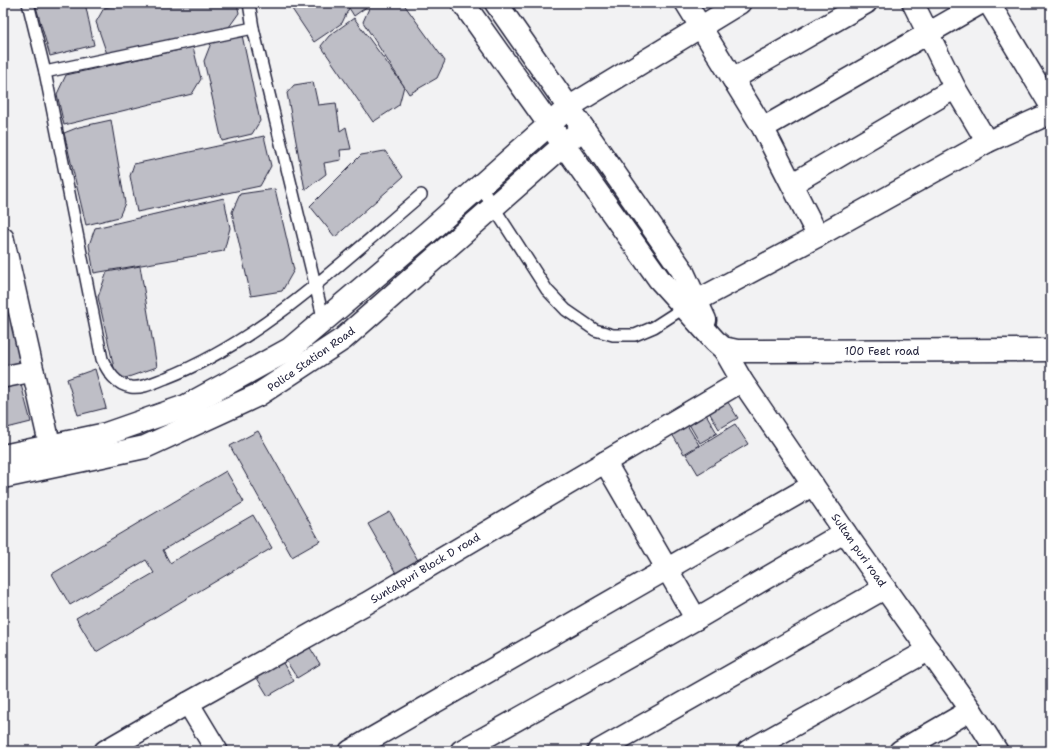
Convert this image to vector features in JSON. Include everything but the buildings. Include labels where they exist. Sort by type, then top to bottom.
[{"type":"street","points":[[463,3],[659,279],[690,304],[719,345]]},
{"type":"street","points":[[496,3],[682,270],[690,304]]},
{"type":"street","points":[[686,3],[763,128],[818,236]]},
{"type":"street","points":[[569,107],[740,3]]},
{"type":"street","points":[[733,79],[866,3]]},
{"type":"street","points":[[913,3],[955,88],[987,142]]},
{"type":"street","points":[[763,128],[981,3]]},
{"type":"street","points":[[989,3],[1051,106]]},
{"type":"street","points":[[792,184],[955,88]]},
{"type":"street","name":"Police Station Road","points":[[3,456],[106,434],[186,406],[290,350],[427,233],[569,107]]},
{"type":"street","points":[[690,304],[818,236],[987,142],[1051,113]]},
{"type":"street","name":"Police Station Road","points":[[3,477],[145,446],[258,395],[343,339],[583,128]]},
{"type":"street","points":[[4,248],[11,311],[33,371],[50,446]]},
{"type":"street","name":"100 Feet road","points":[[719,345],[736,351],[1051,350]]},
{"type":"street","name":"Sultan puri road","points":[[719,345],[845,532],[971,710],[997,751]]},
{"type":"street","points":[[3,377],[33,371]]},
{"type":"street","name":"Suntalpuri Block D road","points":[[105,751],[188,702],[367,602],[742,381]]},
{"type":"street","points":[[605,462],[696,619]]},
{"type":"street","points":[[350,751],[814,485]]},
{"type":"street","points":[[461,751],[696,619],[845,532]]},
{"type":"street","points":[[598,751],[885,588]]},
{"type":"street","points":[[748,751],[929,650]]},
{"type":"street","points":[[188,702],[217,751]]},
{"type":"street","points":[[900,751],[971,710]]},
{"type":"lane","points":[[28,3],[45,72],[102,359],[107,370],[124,386],[133,388],[147,385],[187,370],[217,354],[260,326],[316,284],[421,195]]},
{"type":"lane","points":[[249,3],[253,28],[324,321]]},
{"type":"lane","points":[[45,72],[253,28]]},
{"type":"lane","points":[[480,186],[495,206],[548,290],[566,310],[595,330],[613,334],[635,335],[654,327],[690,304]]}]
